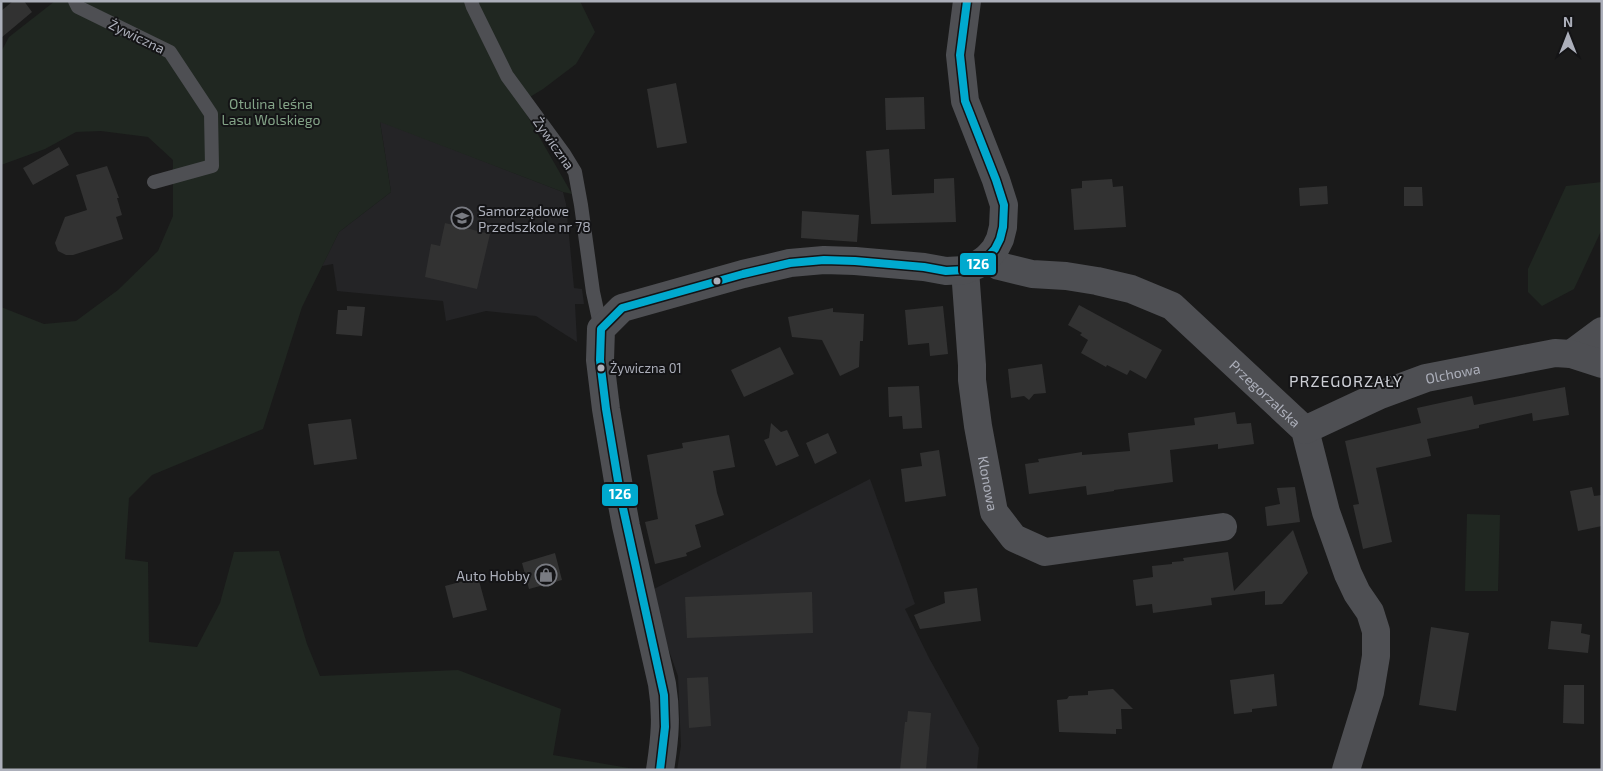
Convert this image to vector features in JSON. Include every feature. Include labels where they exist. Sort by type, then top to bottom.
[{"type":"street","points":[[660,770],[665,732],[665,703],[622,508],[600,360],[601,329],[622,308],[743,274],[790,263],[824,260],[847,261],[924,267],[946,271],[976,264],[995,249],[1000,239],[1004,205],[965,100],[960,56],[967,1]]},
{"type":"street","name":"Przegorzalska","points":[[976,264],[999,266],[1032,274],[1066,276],[1097,281],[1131,289],[1172,306],[1305,430],[1326,512],[1348,574],[1357,593],[1370,612],[1376,631],[1376,656],[1370,692],[1346,770]]},
{"type":"street","name":"Klonowa","points":[[976,264],[972,380],[982,450],[994,512],[1014,538],[1044,552],[1223,527]]},
{"type":"street","points":[[1571,354],[1602,331]]},
{"type":"street","name":"Olchowa","points":[[1305,430],[1380,395],[1426,378],[1556,354],[1571,354]]},
{"type":"street","points":[[1571,354],[1602,364]]},
{"type":"lane","name":"Żywiczna","points":[[75,1],[78,7],[170,52],[211,114],[212,166],[154,182]]},
{"type":"lane","name":"Żywiczna","points":[[471,1],[472,7],[507,76],[575,172],[582,205],[593,292],[601,329]]},
{"type":"shaded area","name":"Samorządowe Przedszkole nr 78","points":[[380,121],[563,192],[566,204],[574,288],[582,289],[584,304],[575,304],[577,342],[536,316],[486,311],[446,321],[443,301],[337,291],[333,264],[322,266],[339,232],[391,192]]},
{"type":"shaded area","points":[[870,479],[915,604],[905,609],[929,658],[979,748],[977,770],[677,770],[681,746],[678,676],[648,592]]},
{"type":"green space","name":"Otulina leśna Lasu Wolskiego","points":[[55,1],[580,1],[595,32],[576,64],[543,89],[520,103],[572,194],[380,122],[391,192],[339,232],[302,307],[263,429],[152,475],[129,498],[125,559],[148,562],[149,642],[197,647],[220,603],[234,552],[279,551],[307,644],[320,676],[458,670],[561,709],[553,755],[640,770],[1,770],[1,307],[44,324],[76,321],[118,290],[158,251],[173,216],[173,160],[148,137],[101,131],[76,132],[45,149],[1,165],[1,52],[9,37]]},
{"type":"green space","points":[[1602,182],[1602,229],[1574,289],[1542,306],[1528,292],[1528,269],[1566,186]]},
{"type":"green space","points":[[1467,514],[1500,515],[1498,591],[1465,591]]},
{"type":"building","points":[[13,1],[24,1],[32,12],[1,38],[1,11]]},
{"type":"building","points":[[676,83],[687,143],[657,148],[647,89]]},
{"type":"building","points":[[924,97],[925,129],[886,130],[885,98]]},
{"type":"building","points":[[59,147],[69,165],[33,185],[23,168]]},
{"type":"building","points":[[889,149],[892,195],[934,193],[934,179],[954,178],[956,222],[871,224],[866,151]]},
{"type":"building","points":[[107,166],[119,198],[117,198],[122,215],[116,217],[123,239],[73,255],[66,255],[58,251],[55,243],[65,217],[87,210],[76,175]]},
{"type":"building","points":[[1112,179],[1113,187],[1123,186],[1126,227],[1074,230],[1071,189],[1082,188],[1082,181]]},
{"type":"building","points":[[1327,186],[1328,204],[1300,206],[1299,188]]},
{"type":"building","points":[[1404,187],[1422,187],[1423,206],[1404,206]]},
{"type":"building","points":[[802,211],[859,215],[857,242],[801,238]]},
{"type":"building","points":[[445,223],[490,234],[477,289],[425,277],[431,244],[440,246]]},
{"type":"building","points":[[1079,305],[1162,350],[1146,379],[1130,370],[1127,375],[1107,365],[1106,367],[1081,353],[1088,340],[1080,335],[1082,333],[1068,325]]},
{"type":"building","points":[[347,306],[365,307],[362,336],[336,334],[338,310],[347,310]]},
{"type":"building","points":[[943,306],[948,354],[930,356],[929,343],[908,345],[905,310]]},
{"type":"building","points":[[833,308],[833,312],[864,314],[863,341],[860,341],[859,367],[840,376],[822,340],[792,337],[788,317]]},
{"type":"building","points":[[780,347],[794,374],[744,397],[731,370]]},
{"type":"building","points":[[1042,364],[1046,393],[1034,394],[1029,400],[1024,396],[1011,398],[1008,369]]},
{"type":"building","points":[[919,386],[922,428],[903,429],[902,416],[889,417],[888,387]]},
{"type":"building","points":[[1565,387],[1569,415],[1533,421],[1532,413],[1479,425],[1479,428],[1427,439],[1431,456],[1376,468],[1392,542],[1363,549],[1353,505],[1359,504],[1345,441],[1421,423],[1417,408],[1472,396],[1474,405]]},
{"type":"building","points":[[1235,412],[1237,424],[1251,423],[1254,444],[1218,449],[1218,444],[1170,450],[1173,482],[1087,495],[1086,486],[1029,494],[1025,464],[1039,462],[1038,459],[1082,452],[1082,455],[1130,451],[1128,433],[1195,425],[1194,418]]},
{"type":"building","points":[[351,419],[357,459],[314,465],[308,424]]},
{"type":"building","points":[[771,423],[781,432],[787,430],[799,456],[776,466],[764,440],[769,438]]},
{"type":"building","points":[[828,433],[837,453],[815,464],[806,443]]},
{"type":"building","points":[[729,435],[735,467],[713,471],[724,515],[695,525],[701,547],[686,553],[687,556],[655,564],[645,522],[658,519],[647,455],[683,448],[682,443]]},
{"type":"building","points":[[939,450],[946,496],[905,502],[901,469],[922,466],[920,453]]},
{"type":"building","points":[[1295,487],[1300,522],[1267,526],[1265,507],[1280,504],[1277,488]]},
{"type":"building","points":[[1592,487],[1594,496],[1602,495],[1602,526],[1578,531],[1570,491]]},
{"type":"building","points":[[1293,530],[1308,573],[1282,604],[1265,605],[1265,591],[1211,598],[1212,605],[1153,613],[1152,604],[1136,606],[1133,580],[1153,577],[1152,566],[1184,561],[1183,558],[1228,552],[1234,591]]},
{"type":"building","points":[[555,553],[562,580],[529,589],[522,563]]},
{"type":"building","points":[[478,577],[487,610],[453,618],[445,586]]},
{"type":"building","points":[[977,588],[981,621],[920,629],[914,615],[945,603],[944,592]]},
{"type":"building","points":[[812,592],[813,633],[687,638],[685,597]]},
{"type":"building","points":[[1551,621],[1582,624],[1581,633],[1590,635],[1588,653],[1548,649]]},
{"type":"building","points":[[1431,627],[1469,633],[1456,711],[1419,705]]},
{"type":"building","points":[[1274,674],[1277,706],[1252,709],[1252,712],[1234,714],[1230,680]]},
{"type":"building","points":[[708,677],[711,726],[689,728],[687,678]]},
{"type":"building","points":[[1564,685],[1584,685],[1584,724],[1563,723]]},
{"type":"building","points":[[1113,689],[1133,709],[1121,709],[1122,729],[1116,729],[1116,734],[1059,732],[1057,700],[1067,699],[1069,696],[1088,695],[1088,691]]},
{"type":"building","points":[[908,711],[931,713],[926,770],[900,770]]},
{"type":"transit line","name":"126","points":[[660,770],[665,727],[664,695],[621,499],[600,360],[601,329],[622,308],[743,274],[790,263],[824,260],[855,261],[924,267],[946,271],[965,270],[987,258],[995,249],[1000,239],[1003,227],[1004,205],[965,101],[960,55],[967,1]]},
{"type":"place","name":"Samorządowe Przedszkole nr 78","points":[[462,218]]},
{"type":"place","name":"Żywiczna 01","points":[[601,368]]},
{"type":"place","name":"Auto Hobby","points":[[546,575]]},
{"type":"district","name":"PRZEGORZAŁY","points":[[1346,380]]}]
